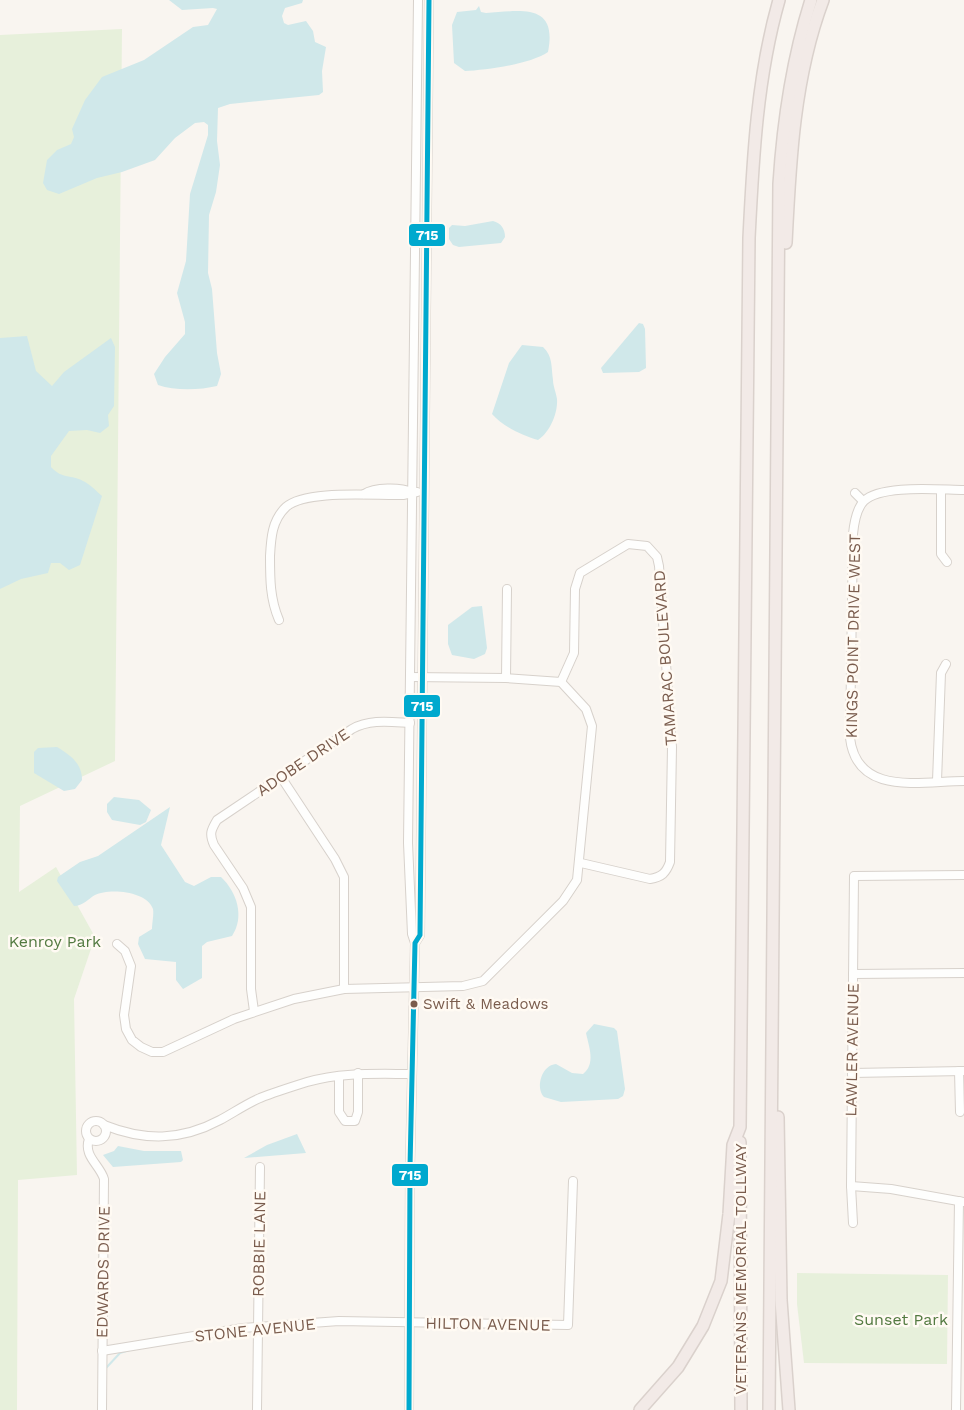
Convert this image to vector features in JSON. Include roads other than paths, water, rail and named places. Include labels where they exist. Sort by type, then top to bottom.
[{"type":"highway","points":[[766,54],[772,0]]},
{"type":"highway","points":[[766,54],[780,0]]},
{"type":"highway","points":[[769,1410],[781,153],[794,69],[810,0]]},
{"type":"highway","points":[[778,339],[796,115],[807,56],[824,0]]},
{"type":"highway","name":"VETERANS MEMORIAL TOLLWAY","points":[[741,1410],[740,1127],[749,238],[757,113],[766,54]]},
{"type":"highway","points":[[772,954],[775,992],[781,1300],[789,1410]]},
{"type":"highway","points":[[640,1410],[678,1367],[702,1326],[721,1281],[729,1214],[733,1144],[740,1127]]},
{"type":"street","points":[[410,1410],[409,1323],[415,943],[412,934],[408,843],[418,0]]},
{"type":"street","points":[[415,943],[420,935],[429,0]]},
{"type":"street","points":[[941,490],[941,554],[947,562]]},
{"type":"street","points":[[856,493],[863,502],[880,493],[964,490]]},
{"type":"street","points":[[279,620],[270,592],[271,538],[277,519],[287,506],[304,498],[364,494],[403,495],[412,492],[423,492]]},
{"type":"street","name":"KINGS POINT DRIVE WEST","points":[[863,502],[859,509],[853,534],[850,738],[852,752],[858,762],[860,772],[880,780],[937,781]]},
{"type":"street","name":"TAMARAC BOULEVARD","points":[[561,682],[574,653],[575,589],[580,573],[628,544],[646,546],[657,557],[659,566],[672,747],[670,862],[667,872],[658,878],[650,879],[580,863]]},
{"type":"street","points":[[506,678],[507,589]]},
{"type":"street","points":[[946,664],[941,673],[937,781],[964,781]]},
{"type":"street","points":[[117,944],[126,951],[131,966],[125,1023],[132,1040],[152,1052],[168,1052],[208,1030],[254,1011],[294,998],[344,989],[463,986],[483,981],[563,901],[577,880],[592,726],[586,709],[561,682],[506,678],[410,677]]},
{"type":"street","name":"ADOBE DRIVE","points":[[254,1011],[251,989],[251,907],[243,888],[214,845],[211,833],[217,820],[362,724],[377,722],[410,723]]},
{"type":"street","points":[[281,777],[336,859],[344,877],[344,989]]},
{"type":"street","name":"LAWLER AVENUE","points":[[853,1223],[851,1186],[854,876],[964,874]]},
{"type":"street","points":[[853,974],[964,973]]},
{"type":"street","points":[[852,1073],[962,1072],[960,1112]]},
{"type":"street","points":[[104,1124],[107,1132],[103,1139],[96,1142],[90,1139],[86,1131],[89,1124],[97,1121],[142,1137],[160,1138],[184,1135],[209,1126],[260,1098],[309,1082],[358,1073],[412,1074]]},
{"type":"street","points":[[339,1076],[339,1112],[345,1121],[355,1121],[358,1112],[358,1073]]},
{"type":"street","name":"EDWARDS DRIVE","points":[[90,1139],[87,1149],[89,1155],[102,1173],[104,1180],[102,1410]]},
{"type":"street","name":"ROBBIE LANE","points":[[257,1410],[260,1167]]},
{"type":"street","name":"HILTON AVENUE","points":[[409,1323],[568,1325],[573,1181]]},
{"type":"street","points":[[851,1186],[891,1189],[961,1201],[956,1410]]},
{"type":"street","name":"STONE AVENUE","points":[[102,1351],[258,1326],[340,1321],[409,1323]]},
{"type":"water","points":[[169,0],[303,0],[302,3],[285,8],[282,16],[284,23],[288,25],[306,21],[313,31],[315,42],[326,47],[322,71],[323,92],[319,95],[230,104],[218,108],[217,141],[220,165],[216,192],[209,215],[208,273],[212,289],[217,353],[221,374],[217,386],[195,389],[180,389],[158,385],[154,374],[165,357],[185,334],[185,322],[177,293],[186,261],[190,194],[208,135],[208,125],[204,122],[195,123],[175,138],[155,160],[122,172],[97,178],[59,194],[47,190],[43,183],[47,160],[57,150],[71,144],[74,137],[72,129],[85,100],[102,77],[144,60],[193,27],[208,25],[217,9],[182,10]]},
{"type":"water","points":[[479,6],[481,12],[486,13],[523,11],[542,17],[547,25],[550,36],[548,52],[520,63],[465,71],[454,63],[452,25],[457,12],[476,10]]},
{"type":"water","points":[[493,221],[500,225],[504,231],[505,237],[501,243],[459,247],[453,245],[449,239],[449,228],[452,225],[465,226]]},
{"type":"water","points":[[639,323],[643,324],[645,329],[646,368],[639,372],[603,373],[601,368]]},
{"type":"water","points":[[27,336],[36,371],[52,386],[64,372],[111,338],[115,347],[114,406],[108,415],[109,426],[100,433],[87,430],[69,431],[51,456],[51,467],[55,471],[86,482],[102,496],[80,565],[69,570],[60,563],[51,563],[48,573],[21,579],[0,589],[0,338]]},
{"type":"water","points":[[522,345],[543,347],[551,362],[553,385],[557,399],[556,410],[550,427],[538,440],[513,430],[501,423],[492,414],[509,363]]},
{"type":"water","points":[[482,606],[487,648],[485,654],[474,659],[452,655],[448,644],[448,625],[472,607]]},
{"type":"water","points":[[57,747],[71,756],[78,764],[82,780],[75,789],[64,791],[34,773],[34,752],[38,748]]},
{"type":"water","points":[[114,797],[139,800],[151,810],[146,822],[140,825],[112,820],[107,812],[107,804]]},
{"type":"water","points":[[170,807],[161,845],[185,882],[194,886],[211,877],[221,877],[235,897],[238,913],[236,929],[232,936],[207,942],[202,946],[202,978],[183,989],[176,980],[176,962],[145,959],[138,944],[139,937],[152,929],[153,909],[149,903],[136,895],[109,892],[95,895],[83,904],[74,906],[57,881],[58,877],[80,862],[98,856]]},
{"type":"water","points":[[594,1024],[614,1028],[617,1031],[625,1089],[623,1096],[618,1099],[561,1102],[544,1097],[540,1088],[541,1077],[551,1065],[556,1064],[572,1073],[583,1074],[587,1070],[590,1060],[590,1049],[586,1033]]},
{"type":"water","points":[[297,1134],[306,1153],[244,1158],[267,1145]]},
{"type":"water","points":[[118,1146],[144,1151],[181,1151],[183,1160],[181,1162],[113,1167],[103,1155],[114,1151]]},
{"type":"waterway","points":[[106,1368],[120,1353],[136,1348]]},
{"type":"place","name":"Swift & Meadows","points":[[414,1004]]},
{"type":"park label","name":"Kenroy Park","points":[[55,941]]},
{"type":"park label","name":"Sunset Park","points":[[901,1319]]}]
